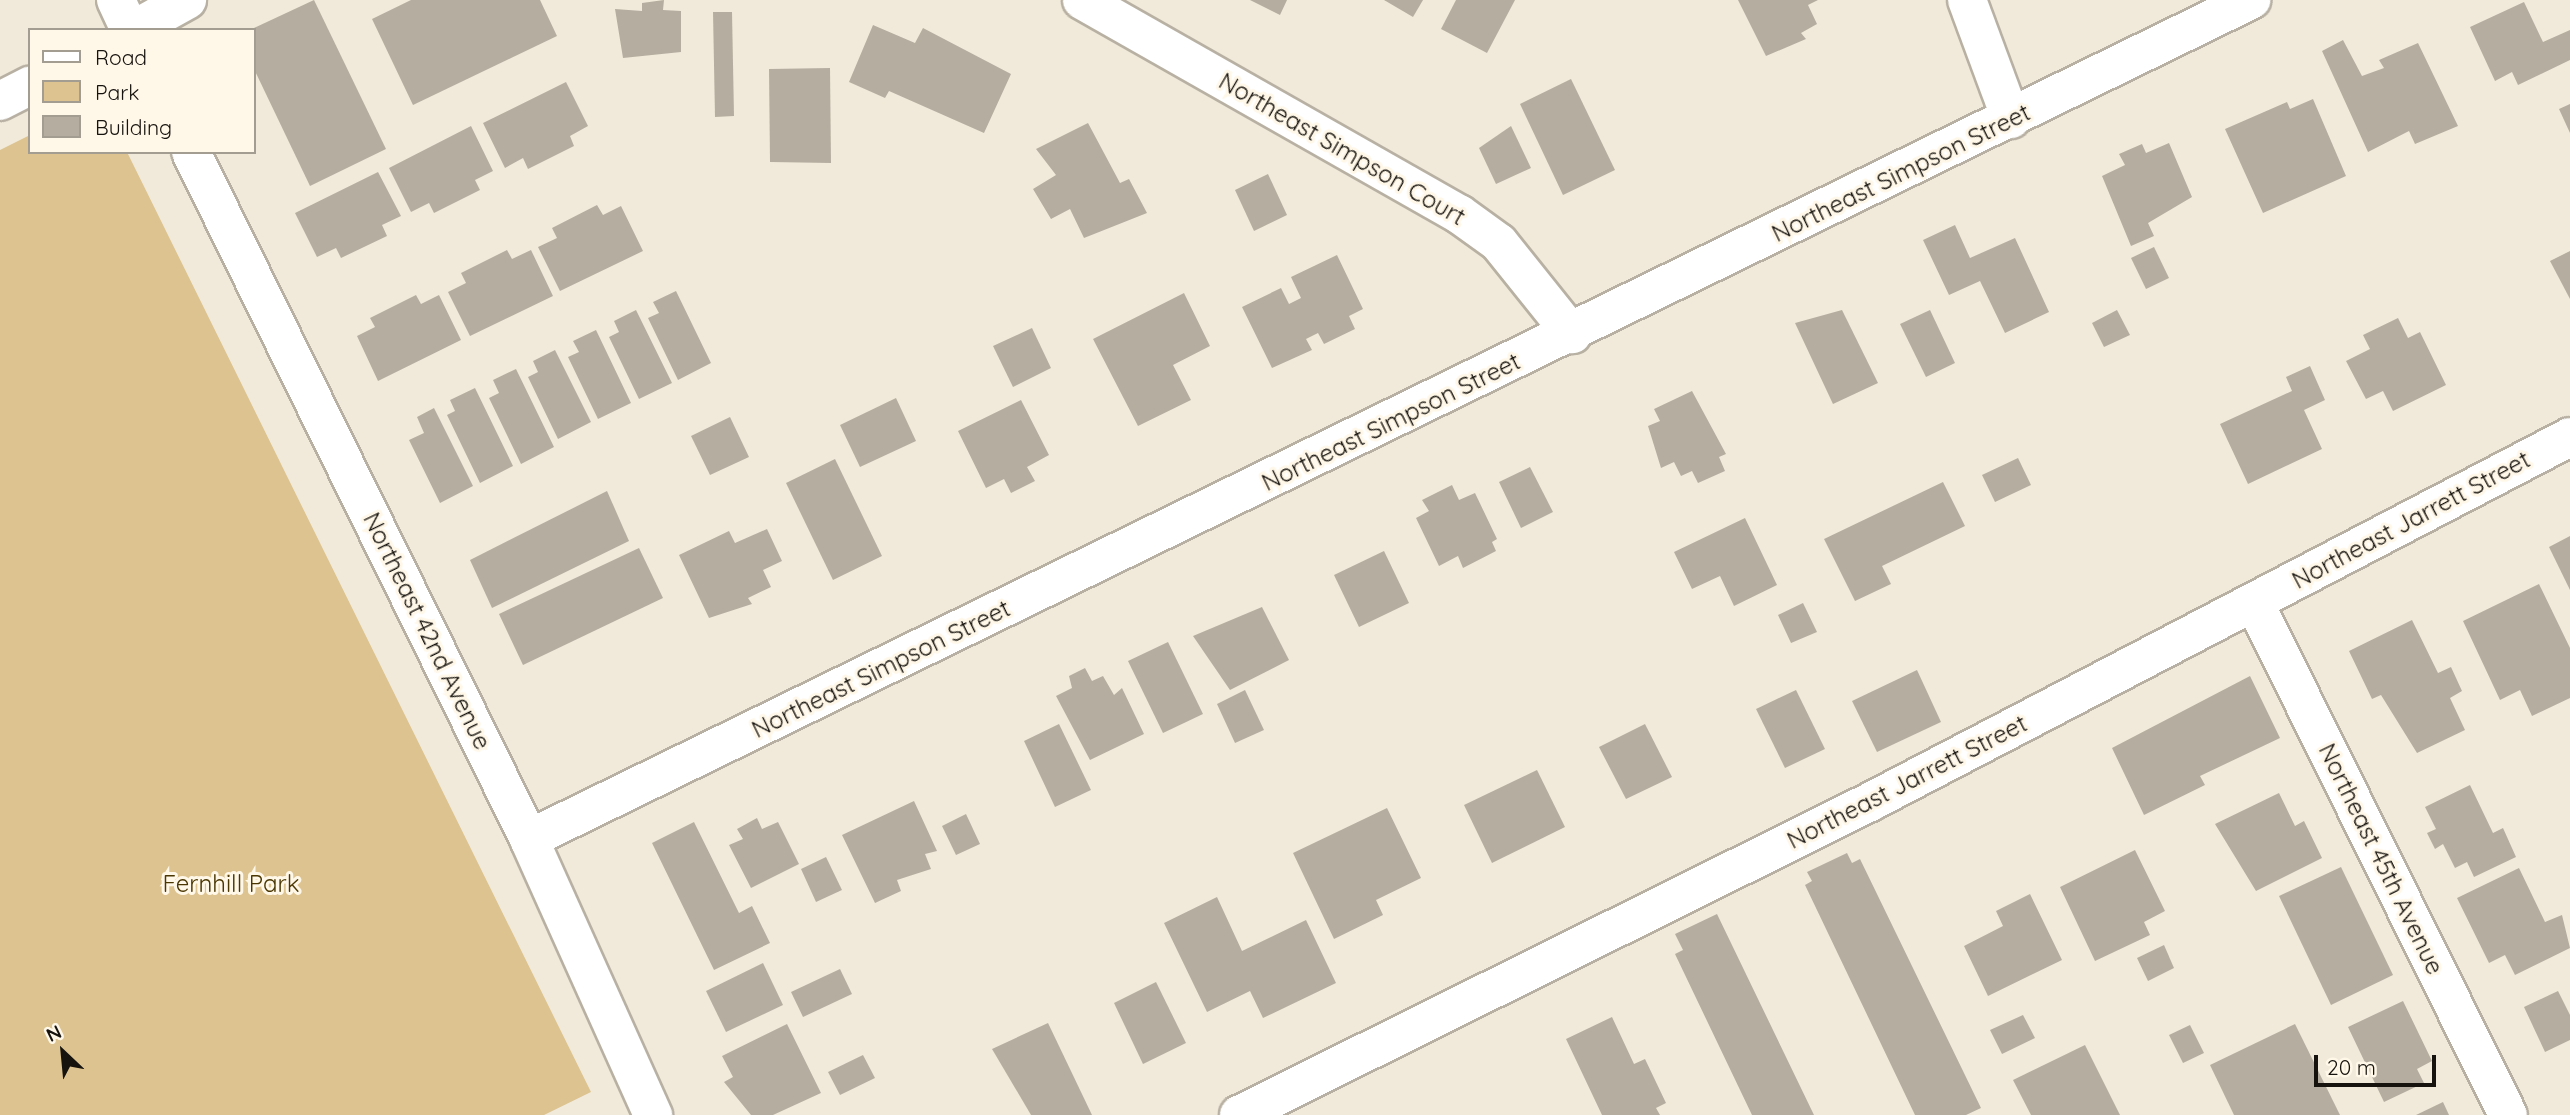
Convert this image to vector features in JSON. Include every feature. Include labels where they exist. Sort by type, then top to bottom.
[{"type":"street","points":[[116,0],[131,28]]},
{"type":"street","points":[[136,28],[187,0]]},
{"type":"street","name":"Northeast Simpson Court","points":[[1082,0],[1459,214],[1499,243],[1572,334]]},
{"type":"street","points":[[1967,0],[2011,119]]},
{"type":"street","name":"Northeast Simpson Street","points":[[529,839],[1572,334],[2251,0]]},
{"type":"street","points":[[0,101],[28,87]]},
{"type":"street","name":"Northeast 42nd Avenue","points":[[192,154],[529,839],[653,1115]]},
{"type":"street","name":"Northeast Jarrett Street","points":[[1239,1115],[1870,802],[2570,437]]},
{"type":"street","name":"Northeast 45th Avenue","points":[[2254,602],[2508,1115]]},
{"type":"green space","name":"Fernhill Park","points":[[28,136],[28,154],[128,154],[591,1092],[544,1115],[0,1115],[0,150]]},
{"type":"building","points":[[314,0],[386,149],[310,186],[256,73],[254,28]]},
{"type":"building","points":[[411,0],[540,0],[557,36],[413,105],[372,19]]},
{"type":"building","points":[[664,0],[663,10],[681,11],[681,52],[623,58],[615,9],[642,11],[642,3]]},
{"type":"building","points":[[1250,0],[1287,0],[1280,15]]},
{"type":"building","points":[[1384,0],[1423,0],[1413,17]]},
{"type":"building","points":[[1456,0],[1515,0],[1487,53],[1441,29]]},
{"type":"building","points":[[1738,0],[1818,0],[1808,5],[1817,24],[1801,33],[1806,39],[1766,56]]},
{"type":"building","points":[[2524,2],[2543,42],[2570,30],[2570,60],[2518,85],[2512,72],[2495,81],[2470,27]]},
{"type":"building","points":[[713,12],[732,12],[734,116],[715,117]]},
{"type":"building","points":[[873,25],[915,43],[923,28],[1011,74],[984,133],[889,91],[885,98],[849,82]]},
{"type":"building","points":[[2343,40],[2362,76],[2384,68],[2379,60],[2418,43],[2458,126],[2415,144],[2409,131],[2368,152],[2322,51]]},
{"type":"building","points":[[830,68],[831,163],[770,162],[769,69]]},
{"type":"building","points":[[1571,79],[1615,170],[1563,195],[1520,104]]},
{"type":"building","points":[[566,82],[588,126],[570,136],[574,146],[528,169],[523,158],[505,168],[483,123]]},
{"type":"building","points":[[2313,99],[2346,176],[2263,213],[2225,129],[2287,102],[2290,109]]},
{"type":"building","points":[[2570,104],[2570,133],[2559,109]]},
{"type":"building","points":[[1088,123],[1120,183],[1129,179],[1147,213],[1084,238],[1070,209],[1051,219],[1033,189],[1056,175],[1036,149]]},
{"type":"building","points":[[471,126],[493,171],[475,180],[480,190],[434,213],[429,203],[411,212],[389,168]]},
{"type":"building","points":[[1511,126],[1531,168],[1496,184],[1479,148]]},
{"type":"building","points":[[2169,143],[2192,197],[2148,223],[2154,236],[2131,246],[2102,176],[2125,165],[2119,154],[2142,144],[2146,153]]},
{"type":"building","points":[[378,172],[401,216],[382,225],[387,236],[341,258],[336,248],[317,257],[295,213]]},
{"type":"building","points":[[1268,174],[1287,215],[1254,231],[1235,190]]},
{"type":"building","points":[[597,205],[603,215],[621,206],[643,251],[560,291],[538,247],[557,238],[552,228]]},
{"type":"building","points":[[1955,225],[1970,258],[2015,238],[2049,312],[2005,333],[1980,281],[1949,295],[1923,240]]},
{"type":"building","points":[[2154,247],[2169,278],[2146,289],[2131,258]]},
{"type":"building","points":[[507,250],[512,259],[531,250],[553,296],[470,336],[448,292],[466,283],[461,273]]},
{"type":"building","points":[[2570,251],[2570,299],[2550,261]]},
{"type":"building","points":[[1337,255],[1363,309],[1349,316],[1355,329],[1324,344],[1318,333],[1306,339],[1312,350],[1272,368],[1242,307],[1281,288],[1289,304],[1301,298],[1291,277]]},
{"type":"building","points":[[676,291],[711,363],[678,380],[648,318],[659,313],[653,302]]},
{"type":"building","points":[[1184,293],[1210,346],[1173,365],[1191,400],[1138,426],[1093,339]]},
{"type":"building","points":[[416,295],[421,304],[439,295],[461,340],[378,381],[357,336],[375,327],[370,318]]},
{"type":"building","points":[[636,310],[672,383],[639,399],[609,337],[619,332],[614,321]]},
{"type":"building","points":[[1842,310],[1878,383],[1833,404],[1795,323]]},
{"type":"building","points":[[1930,310],[1955,363],[1926,377],[1900,324]]},
{"type":"building","points":[[2117,310],[2130,335],[2104,347],[2092,323]]},
{"type":"building","points":[[2398,318],[2408,338],[2420,332],[2446,385],[2393,411],[2383,391],[2366,399],[2346,361],[2370,349],[2363,335]]},
{"type":"building","points":[[1032,328],[1051,368],[1013,387],[993,346]]},
{"type":"building","points":[[596,330],[631,403],[598,419],[568,357],[579,352],[573,341]]},
{"type":"building","points":[[555,350],[591,422],[558,439],[528,377],[538,372],[533,361]]},
{"type":"building","points":[[2310,366],[2325,400],[2304,410],[2322,449],[2248,484],[2220,424],[2292,391],[2286,377]]},
{"type":"building","points":[[516,369],[554,447],[521,464],[489,398],[499,393],[493,380]]},
{"type":"building","points":[[475,388],[513,466],[480,483],[447,415],[455,411],[450,400]]},
{"type":"building","points":[[1692,391],[1726,454],[1719,457],[1725,471],[1698,483],[1692,471],[1681,476],[1674,462],[1661,468],[1648,426],[1660,421],[1654,409]]},
{"type":"building","points":[[896,398],[916,441],[860,467],[840,425]]},
{"type":"building","points":[[1021,400],[1049,455],[1027,467],[1035,481],[1011,493],[1004,479],[986,488],[958,431]]},
{"type":"building","points":[[434,408],[473,486],[440,503],[409,440],[424,433],[417,417]]},
{"type":"building","points":[[730,417],[749,457],[710,475],[691,436]]},
{"type":"building","points":[[2018,458],[2031,485],[1995,502],[1982,475]]},
{"type":"building","points":[[835,459],[882,556],[833,580],[786,483]]},
{"type":"building","points":[[1530,467],[1553,512],[1521,528],[1499,482]]},
{"type":"building","points":[[1943,482],[1965,526],[1882,566],[1891,584],[1855,601],[1824,539]]},
{"type":"building","points":[[1452,485],[1459,500],[1475,493],[1497,539],[1492,542],[1496,551],[1463,568],[1458,556],[1439,566],[1416,518],[1429,511],[1422,500]]},
{"type":"building","points":[[607,491],[629,541],[492,608],[470,560]]},
{"type":"building","points":[[1745,518],[1777,585],[1734,606],[1720,576],[1692,589],[1674,552]]},
{"type":"building","points":[[767,529],[782,561],[763,570],[771,587],[748,598],[752,604],[709,618],[679,555],[729,531],[735,543]]},
{"type":"building","points":[[2570,536],[2570,590],[2549,547]]},
{"type":"building","points":[[639,548],[663,598],[523,665],[499,614]]},
{"type":"building","points":[[1384,551],[1409,603],[1359,627],[1334,575]]},
{"type":"building","points":[[2539,584],[2570,648],[2570,698],[2532,716],[2520,690],[2500,700],[2463,621]]},
{"type":"building","points":[[1803,603],[1817,632],[1791,643],[1778,615]]},
{"type":"building","points":[[1262,607],[1289,660],[1230,690],[1193,636]]},
{"type":"building","points":[[2412,620],[2438,673],[2451,667],[2462,691],[2450,698],[2465,730],[2417,753],[2381,695],[2372,699],[2349,651]]},
{"type":"building","points":[[1168,642],[1203,714],[1163,733],[1128,661]]},
{"type":"building","points":[[1085,668],[1092,681],[1103,676],[1114,695],[1122,688],[1144,734],[1090,760],[1056,696],[1072,688],[1069,676]]},
{"type":"building","points":[[1917,670],[1941,722],[1877,752],[1852,701]]},
{"type":"building","points":[[2250,676],[2280,738],[2200,776],[2205,785],[2144,815],[2112,748]]},
{"type":"building","points":[[1245,690],[1264,730],[1235,743],[1217,704]]},
{"type":"building","points":[[1796,690],[1825,749],[1785,768],[1756,709]]},
{"type":"building","points":[[1059,724],[1091,790],[1055,807],[1024,741]]},
{"type":"building","points":[[1645,724],[1672,777],[1626,799],[1599,747]]},
{"type":"building","points":[[1537,770],[1565,827],[1492,863],[1464,805]]},
{"type":"building","points":[[2470,785],[2493,833],[2503,828],[2516,857],[2474,877],[2467,862],[2455,868],[2443,844],[2435,849],[2427,833],[2436,829],[2425,807]]},
{"type":"building","points":[[2279,793],[2295,826],[2304,821],[2322,858],[2256,891],[2215,824]]},
{"type":"building","points":[[914,801],[937,851],[925,854],[931,869],[897,880],[901,891],[875,903],[842,835]]},
{"type":"building","points":[[1387,808],[1421,878],[1376,900],[1383,915],[1334,939],[1293,853]]},
{"type":"building","points":[[966,814],[980,844],[956,855],[942,826]]},
{"type":"building","points":[[757,818],[762,829],[778,822],[799,864],[751,888],[729,845],[743,839],[737,829]]},
{"type":"building","points":[[694,822],[739,913],[752,906],[770,943],[714,970],[652,843]]},
{"type":"building","points":[[2135,850],[2165,911],[2144,922],[2150,935],[2095,961],[2060,887]]},
{"type":"building","points":[[1847,853],[1852,863],[1860,859],[1981,1108],[1966,1115],[1915,1115],[1805,885],[1812,881],[1807,872]]},
{"type":"building","points":[[826,857],[842,890],[816,902],[801,869]]},
{"type":"building","points":[[2341,867],[2393,975],[2331,1005],[2279,896]]},
{"type":"building","points":[[2519,868],[2545,922],[2562,915],[2570,948],[2515,975],[2505,955],[2489,963],[2457,898]]},
{"type":"building","points":[[2030,894],[2062,960],[1988,996],[1964,946],[2003,926],[1996,911]]},
{"type":"building","points":[[1217,897],[1242,951],[1306,920],[1336,983],[1263,1018],[1250,991],[1207,1012],[1164,923]]},
{"type":"building","points":[[1717,914],[1814,1115],[1752,1115],[1675,954],[1683,950],[1675,934]]},
{"type":"building","points":[[2164,945],[2174,968],[2148,981],[2137,958]]},
{"type":"building","points":[[763,963],[783,1005],[726,1032],[706,991]]},
{"type":"building","points":[[840,969],[852,994],[803,1017],[791,992]]},
{"type":"building","points":[[1156,982],[1186,1043],[1143,1064],[1114,1003]]},
{"type":"building","points":[[2558,991],[2570,1015],[2570,1040],[2545,1052],[2524,1007]]},
{"type":"building","points":[[2403,1001],[2432,1061],[2417,1069],[2424,1083],[2384,1102],[2348,1027]]},
{"type":"building","points":[[2023,1015],[2035,1038],[2002,1054],[1990,1030]]},
{"type":"building","points":[[1612,1017],[1634,1064],[1645,1059],[1666,1103],[1656,1108],[1660,1115],[1602,1115],[1566,1039]]},
{"type":"building","points":[[1048,1023],[1092,1115],[1031,1115],[992,1049]]},
{"type":"building","points":[[787,1024],[821,1093],[773,1115],[751,1115],[724,1082],[733,1077],[722,1056]]},
{"type":"building","points":[[2295,1024],[2340,1115],[2234,1115],[2210,1065]]},
{"type":"building","points":[[2190,1025],[2204,1053],[2183,1063],[2169,1035]]},
{"type":"building","points":[[2085,1045],[2120,1115],[2031,1115],[2013,1080]]},
{"type":"building","points":[[863,1055],[875,1078],[840,1095],[828,1072]]},
{"type":"building","points":[[2443,1102],[2449,1115],[2416,1115]]}]
